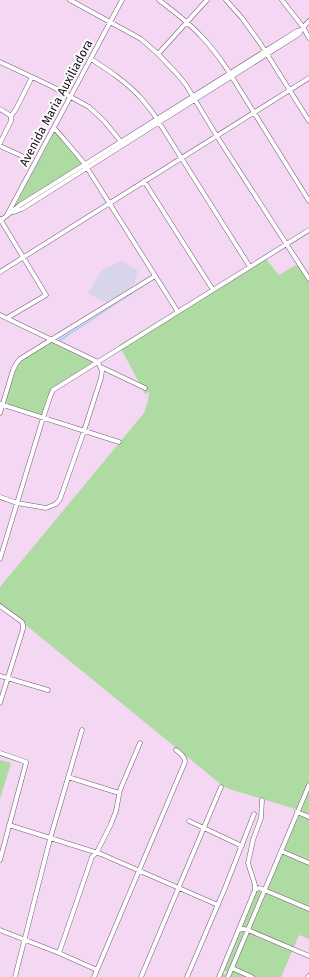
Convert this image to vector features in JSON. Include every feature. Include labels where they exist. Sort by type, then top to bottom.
[{"type":"street","points":[[72,0],[141,39],[178,75],[186,85],[309,279]]},
{"type":"street","name":"Avenida Maria Auxiliadora","points":[[7,216],[122,0]]},
{"type":"street","points":[[159,0],[200,34],[213,49],[231,75],[309,201]]},
{"type":"street","points":[[158,54],[207,0]]},
{"type":"street","points":[[226,0],[242,18],[266,52],[309,121]]},
{"type":"street","points":[[282,0],[309,38]]},
{"type":"street","points":[[0,320],[46,295],[0,220],[20,206],[231,75],[302,29],[309,20]]},
{"type":"street","points":[[91,59],[125,82],[140,97],[158,121],[250,267]]},
{"type":"street","points":[[0,62],[89,107],[104,121],[123,143]]},
{"type":"street","points":[[0,143],[11,116],[32,77]]},
{"type":"street","points":[[0,272],[309,78]]},
{"type":"street","points":[[0,109],[11,116]]},
{"type":"street","points":[[54,128],[86,166],[178,312]]},
{"type":"street","points":[[0,146],[22,156]]},
{"type":"street","points":[[144,181],[213,290]]},
{"type":"street","points":[[0,560],[43,418],[53,390],[309,230]]},
{"type":"street","points":[[0,413],[1,405],[16,364],[20,359],[155,276]]},
{"type":"street","points":[[0,315],[98,362],[102,371],[84,431],[60,499],[56,504],[46,508],[17,503],[0,497]]},
{"type":"street","points":[[101,367],[145,388]]},
{"type":"street","points":[[1,405],[119,442]]},
{"type":"street","points":[[0,606],[22,622],[23,625],[0,703]]},
{"type":"street","points":[[0,676],[48,690]]},
{"type":"street","points":[[16,977],[50,837],[82,730]]},
{"type":"street","points":[[59,953],[92,857],[97,852],[114,817],[120,790],[140,744]]},
{"type":"street","points":[[94,977],[185,762],[181,754],[176,750]]},
{"type":"street","points":[[0,753],[26,762],[0,860]]},
{"type":"street","points":[[68,777],[119,793]]},
{"type":"street","points":[[228,977],[309,785]]},
{"type":"street","points":[[141,977],[221,787]]},
{"type":"street","points":[[219,977],[255,890],[255,885],[248,863],[253,840],[261,818],[262,800]]},
{"type":"street","points":[[298,812],[309,817]]},
{"type":"street","points":[[187,977],[218,905],[254,814]]},
{"type":"street","points":[[188,821],[242,846]]},
{"type":"street","points":[[9,825],[97,852],[218,905]]},
{"type":"street","points":[[281,851],[309,863]]},
{"type":"street","points":[[255,890],[259,888],[309,909]]},
{"type":"street","points":[[0,930],[59,953],[97,970]]},
{"type":"street","points":[[239,930],[248,930],[309,956]]},
{"type":"street","points":[[232,968],[252,977]]},
{"type":"shaded area","points":[[122,261],[138,271],[135,283],[122,293],[105,302],[88,293],[102,270]]},
{"type":"green space","points":[[54,133],[62,139],[81,162],[81,164],[16,206],[16,204]]},
{"type":"green space","points":[[264,257],[279,275],[301,262],[309,273],[309,939],[299,935],[281,977],[220,977],[222,973],[226,975],[227,972],[223,969],[257,890],[262,892],[298,808],[295,809],[223,786],[0,604],[0,587],[144,413],[149,392],[145,394],[119,345]]},
{"type":"green space","points":[[53,342],[93,362],[51,391],[48,395],[42,415],[6,404],[5,403],[16,369],[20,361]]},
{"type":"green space","points":[[0,760],[11,763],[0,799]]},
{"type":"water","points":[[153,280],[60,341],[59,340]]},
{"type":"waterway","points":[[36,168],[40,162]]}]
